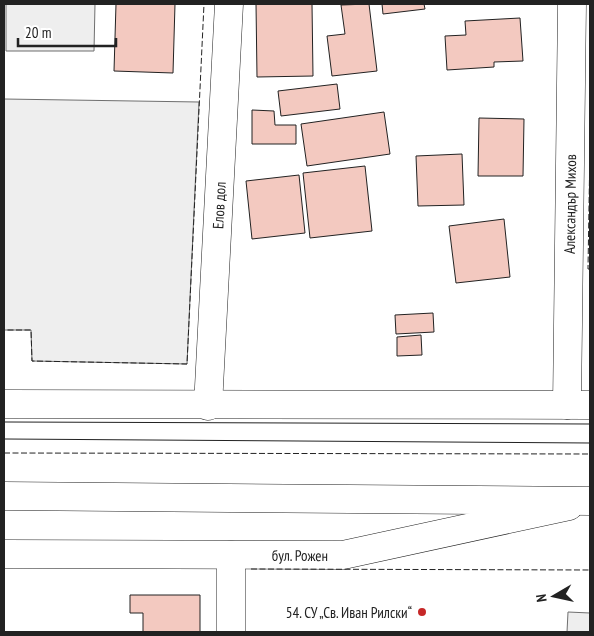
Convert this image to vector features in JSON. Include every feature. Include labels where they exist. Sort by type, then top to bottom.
[{"type":"street","name":"Елов дол","points":[[208,406],[229,4]]},
{"type":"street","name":"Александър Михов","points":[[572,4],[579,405]]},
{"type":"street","points":[[4,404],[208,406],[579,405]]},
{"type":"street","name":"бул. Рожен","points":[[4,496],[590,501]]},
{"type":"street","name":"бул. Рожен","points":[[4,554],[342,555],[590,501]]},
{"type":"street","points":[[231,555],[231,632]]},
{"type":"shaded area","points":[[6,4],[95,4],[94,51],[6,51]]},
{"type":"shaded area","points":[[4,99],[199,102],[187,364],[32,361],[31,330],[4,330]]},
{"type":"shaded area","points":[[568,612],[590,613],[590,632],[567,632]]},
{"type":"building","points":[[116,4],[175,4],[173,73],[114,71]]},
{"type":"building","points":[[256,4],[312,4],[313,76],[257,77]]},
{"type":"building","points":[[369,4],[377,71],[332,76],[327,36],[345,34],[341,5]]},
{"type":"building","points":[[382,4],[424,4],[425,9],[383,14]]},
{"type":"building","points":[[520,18],[523,61],[494,62],[494,67],[447,70],[445,36],[466,35],[465,21]]},
{"type":"building","points":[[337,84],[340,109],[281,116],[278,91]]},
{"type":"building","points":[[252,110],[274,111],[275,125],[296,125],[296,144],[252,144]]},
{"type":"building","points":[[384,112],[390,154],[307,166],[301,124]]},
{"type":"building","points":[[479,118],[524,119],[523,176],[478,176]]},
{"type":"building","points":[[462,154],[464,205],[418,206],[416,156]]},
{"type":"building","points":[[365,166],[372,231],[310,238],[303,173]]},
{"type":"building","points":[[299,175],[305,233],[252,239],[246,181]]},
{"type":"building","points":[[504,219],[510,277],[456,283],[449,226]]},
{"type":"building","points":[[433,313],[434,332],[396,334],[395,315]]},
{"type":"building","points":[[421,335],[422,355],[397,356],[397,337]]},
{"type":"building","points":[[130,595],[200,595],[200,632],[143,632],[143,613],[130,613]]},
{"type":"tram line","points":[[4,422],[590,424]]},
{"type":"tram line","points":[[4,439],[590,443]]},
{"type":"fence","points":[[4,308],[4,330],[31,330],[32,361],[187,364],[204,4]]},
{"type":"fence","points":[[590,146],[588,269],[590,269]]},
{"type":"fence","points":[[4,453],[590,454]]},
{"type":"fence","points":[[251,569],[590,570]]},
{"type":"place","name":"54. СУ „Св. Иван Рилски“","points":[[422,612]]}]
